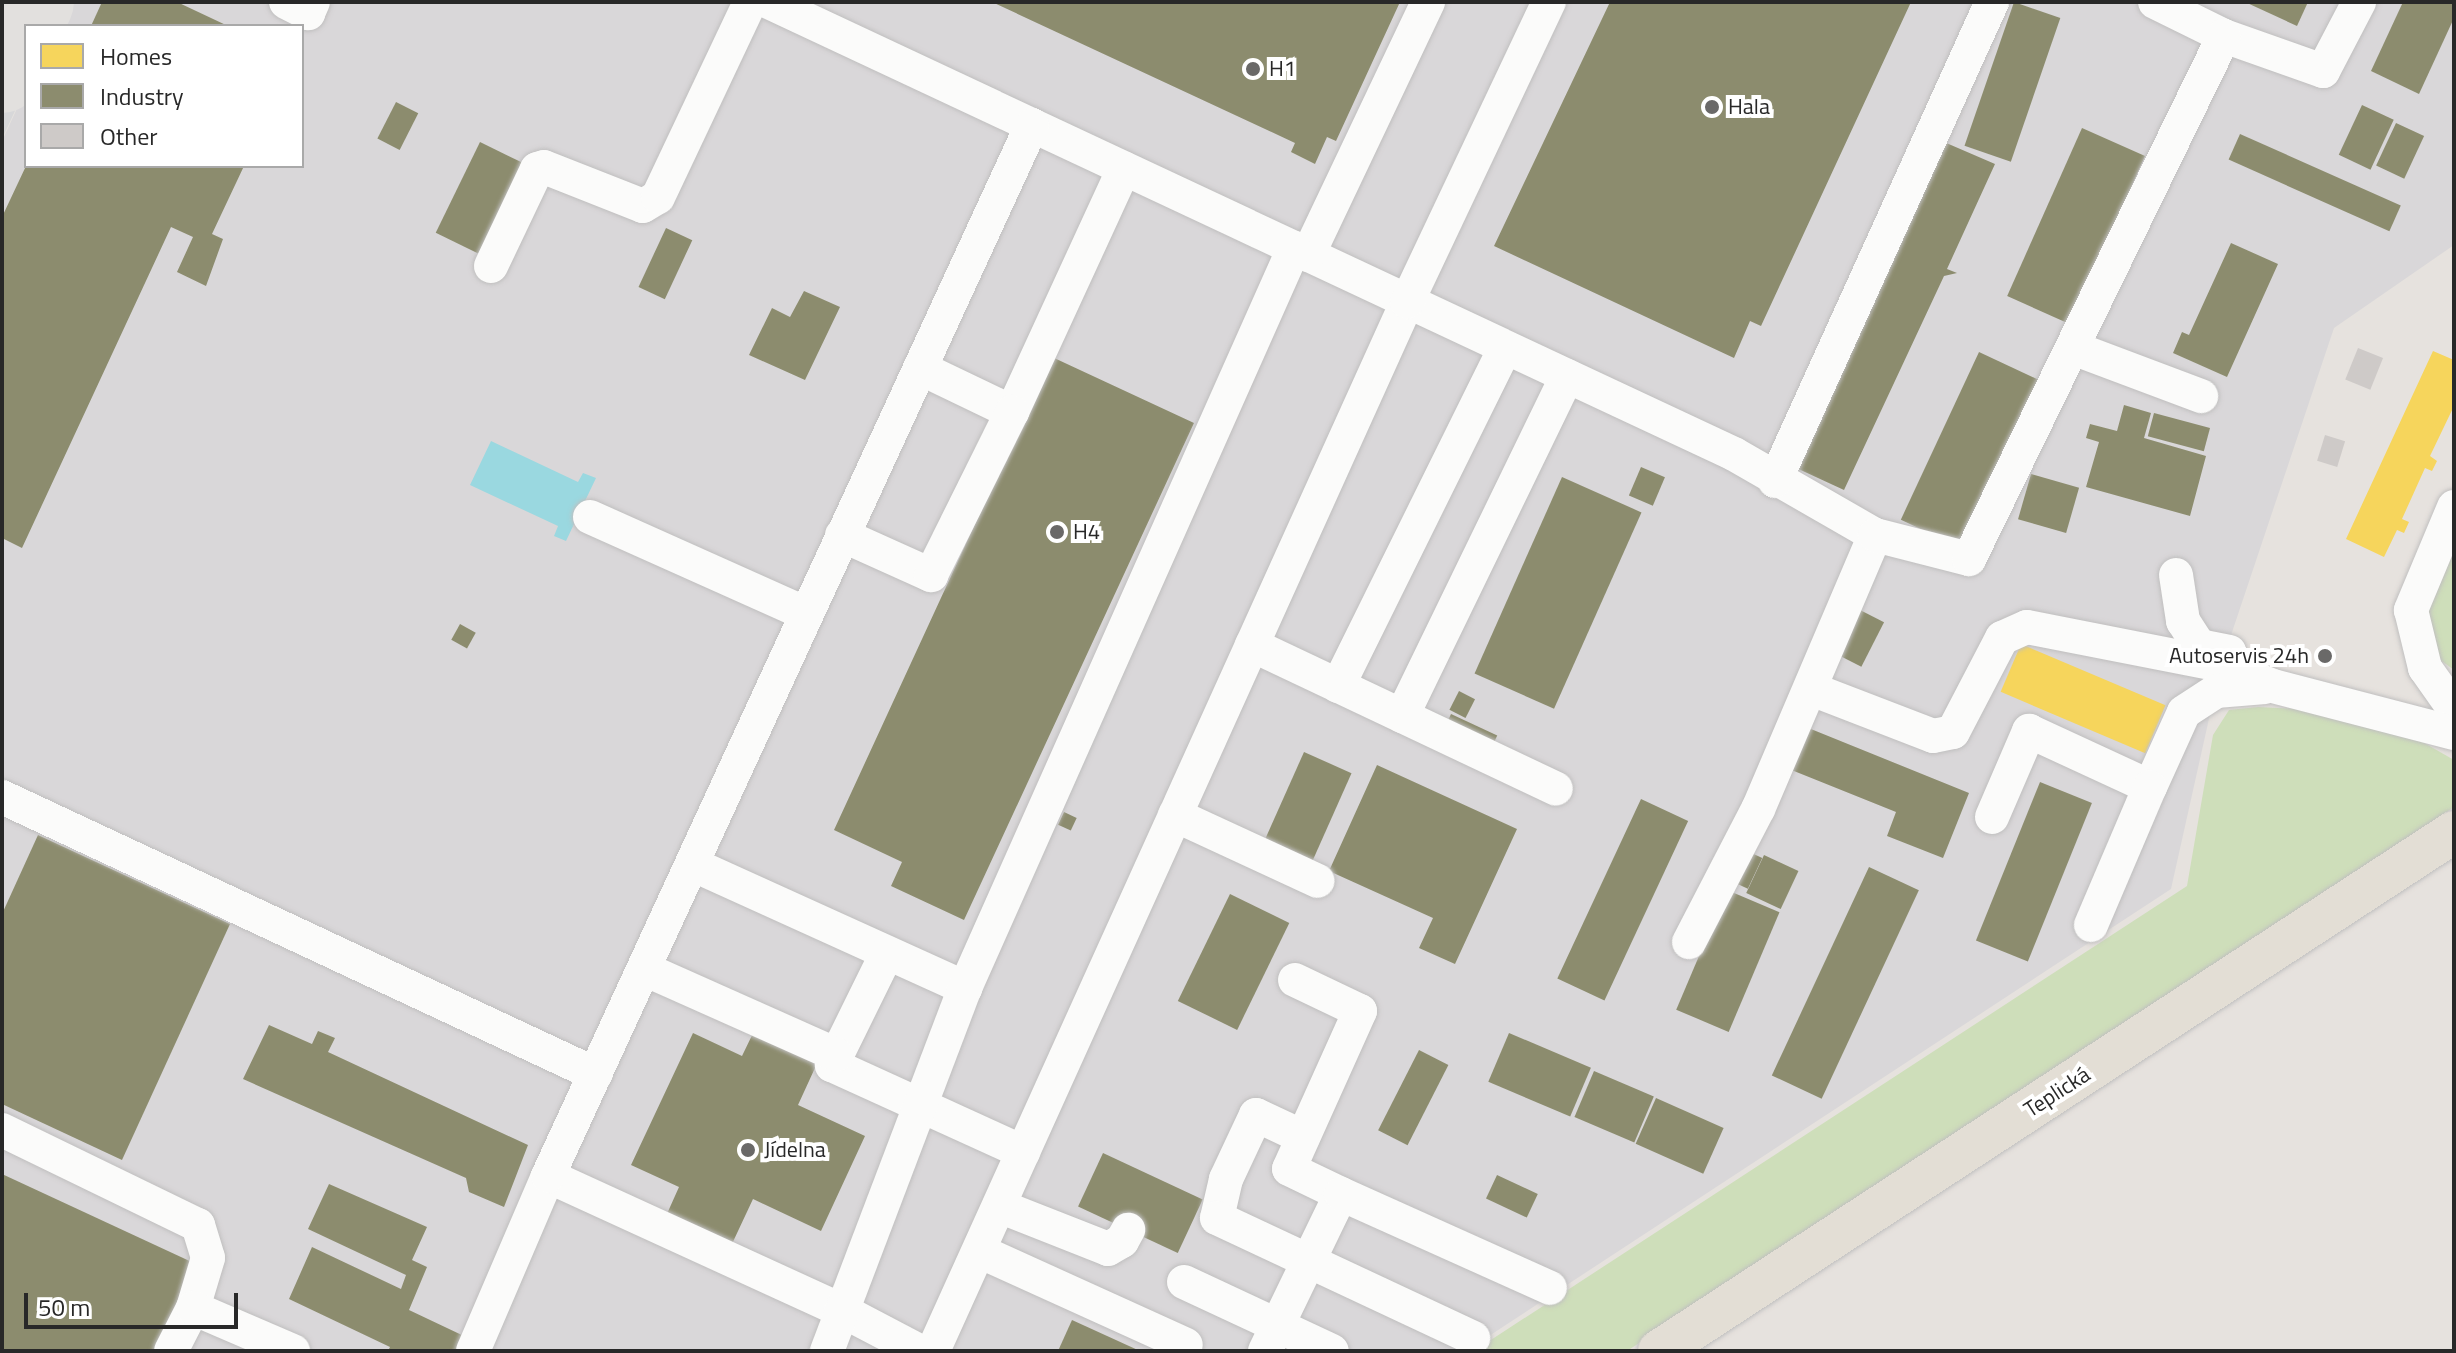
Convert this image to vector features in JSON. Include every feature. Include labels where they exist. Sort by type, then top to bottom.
[{"type":"main road","name":"Teplická","points":[[1659,1351],[2454,832]]},
{"type":"street","points":[[286,2],[308,13],[313,2]]},
{"type":"street","points":[[491,266],[537,169],[544,167],[643,206],[658,197],[750,2]]},
{"type":"street","points":[[769,2],[1734,454],[1775,481],[1875,535],[1969,559],[2224,36]]},
{"type":"street","points":[[827,1351],[965,988],[1301,251],[1428,2]]},
{"type":"street","points":[[933,1351],[1407,302],[1549,2]]},
{"type":"street","points":[[1775,481],[1992,2]]},
{"type":"street","points":[[2155,2],[2224,36],[2323,71],[2359,2]]},
{"type":"street","points":[[473,1351],[548,1176],[694,865],[805,613],[1032,125]]},
{"type":"street","points":[[842,535],[931,575],[1012,412],[1124,168]]},
{"type":"street","points":[[1338,686],[1505,348]]},
{"type":"street","points":[[2073,348],[2201,396]]},
{"type":"street","points":[[920,368],[1012,412]]},
{"type":"street","points":[[1402,716],[1567,376]]},
{"type":"street","points":[[2454,507],[2411,610],[2425,668],[2454,709]]},
{"type":"street","points":[[590,517],[805,613]]},
{"type":"street","points":[[1689,942],[1758,809],[1875,535]]},
{"type":"street","points":[[2176,575],[2183,621],[2199,646],[2226,650],[2273,686]]},
{"type":"street","points":[[1819,692],[1933,736],[1953,732],[2002,638],[2027,627],[2221,665],[2273,686],[2454,733]]},
{"type":"street","points":[[1252,645],[1556,789]]},
{"type":"street","points":[[2091,925],[2184,712],[2216,691],[2273,686]]},
{"type":"street","points":[[1992,817],[2029,731],[2150,787]]},
{"type":"street","points":[[2,797],[595,1074]]},
{"type":"street","points":[[1175,815],[1318,881]]},
{"type":"street","points":[[694,865],[965,988]]},
{"type":"street","points":[[887,953],[832,1065],[1023,1152]]},
{"type":"street","points":[[644,969],[837,1055]]},
{"type":"street","points":[[1295,980],[1360,1011],[1289,1169],[1550,1288]]},
{"type":"street","points":[[1303,1137],[1256,1115],[1226,1179],[1217,1218],[1473,1338]]},
{"type":"street","points":[[2,1130],[198,1225],[208,1258],[193,1308],[171,1351]]},
{"type":"street","points":[[548,1176],[841,1310],[919,1351]]},
{"type":"street","points":[[1272,1338],[1341,1194]]},
{"type":"street","points":[[999,1206],[1108,1249],[1128,1230]]},
{"type":"street","points":[[979,1251],[1186,1345]]},
{"type":"street","points":[[1184,1282],[1272,1338],[1332,1351]]},
{"type":"street","points":[[193,1308],[293,1351]]},
{"type":"shaded area","points":[[2,2],[65,2],[55,24],[24,24],[24,91],[2,139]]},
{"type":"shaded area","points":[[66,2],[2454,2],[2454,245],[2334,328],[2221,665],[2171,889],[1466,1351],[2,1351],[2,141],[24,93],[24,168],[304,168],[304,24],[56,24]]},
{"type":"green space","points":[[2454,531],[2454,670],[2439,659],[2422,610]]},
{"type":"green space","points":[[2258,707],[2301,709],[2419,740],[2454,760],[2454,807],[1627,1351],[1474,1351],[2187,886],[2213,735],[2229,710]]},
{"type":"water","points":[[491,441],[578,482],[583,473],[596,478],[566,541],[554,536],[558,526],[470,485]]},
{"type":"building: Homes","points":[[2433,351],[2454,360],[2454,406],[2430,456],[2437,461],[2432,471],[2425,468],[2402,519],[2409,522],[2404,533],[2397,530],[2384,557],[2346,539]]},
{"type":"building: Homes","points":[[2021,644],[2166,705],[2145,753],[2001,692]]},
{"type":"building: Industry","points":[[102,2],[177,2],[224,24],[92,24]]},
{"type":"building: Industry","name":"H1","points":[[992,2],[1400,2],[1336,141],[1327,137],[1315,164],[1291,152],[1295,143]]},
{"type":"building: Industry","name":"Hala","points":[[1610,2],[1911,2],[1761,326],[1750,321],[1734,358],[1494,246]]},
{"type":"building: Industry","points":[[2014,2],[2060,18],[2011,162],[1965,146]]},
{"type":"building: Industry","points":[[2245,2],[2308,2],[2297,26]]},
{"type":"building: Industry","points":[[2403,2],[2454,2],[2454,18],[2419,94],[2371,71]]},
{"type":"building: Industry","points":[[396,102],[418,113],[400,150],[377,139]]},
{"type":"building: Industry","points":[[2362,105],[2394,120],[2370,170],[2339,155]]},
{"type":"building: Industry","points":[[2396,123],[2424,136],[2404,179],[2376,166]]},
{"type":"building: Industry","points":[[2082,128],[2145,156],[2070,324],[2007,296]]},
{"type":"building: Industry","points":[[2240,134],[2401,206],[2389,231],[2229,160]]},
{"type":"building: Industry","points":[[480,142],[524,163],[480,254],[436,233]]},
{"type":"building: Industry","points":[[1944,142],[1995,164],[1947,269],[1957,273],[1944,276],[1844,490],[1794,467]]},
{"type":"building: Industry","points":[[25,168],[243,168],[212,234],[223,239],[206,286],[177,272],[193,237],[171,227],[22,548],[2,538],[2,217]]},
{"type":"building: Industry","points":[[666,228],[692,240],[665,299],[639,287]]},
{"type":"building: Industry","points":[[2231,243],[2278,264],[2227,377],[2173,353],[2182,332],[2189,335]]},
{"type":"building: Industry","points":[[804,291],[840,307],[805,380],[749,355],[772,308],[790,317]]},
{"type":"building: Industry","points":[[1979,352],[2043,382],[1965,550],[1901,520]]},
{"type":"building: Industry","name":"H4","points":[[1052,357],[1194,423],[964,920],[891,886],[902,862],[834,830]]},
{"type":"building: Industry","points":[[2124,405],[2151,413],[2144,438],[2206,456],[2190,516],[2086,487],[2099,442],[2086,438],[2090,424],[2117,431]]},
{"type":"building: Industry","points":[[2154,413],[2210,428],[2204,451],[2148,436]]},
{"type":"building: Industry","points":[[1641,467],[1665,477],[1653,506],[1629,496]]},
{"type":"building: Industry","points":[[2031,474],[2079,488],[2066,533],[2018,519]]},
{"type":"building: Industry","points":[[1562,477],[1641,512],[1554,709],[1475,673]]},
{"type":"building: Industry","points":[[1860,610],[1884,622],[1861,667],[1837,655]]},
{"type":"building: Industry","points":[[460,624],[476,633],[467,648],[451,640]]},
{"type":"building: Industry","points":[[1459,691],[1475,699],[1466,718],[1449,710]]},
{"type":"building: Industry","points":[[1451,714],[1497,736],[1489,753],[1443,731]]},
{"type":"building: Industry","points":[[1801,725],[1969,793],[1943,858],[1887,836],[1896,812],[1784,767]]},
{"type":"building: Industry","points":[[1304,752],[1352,773],[1307,874],[1259,852]]},
{"type":"building: Industry","points":[[1377,765],[1517,829],[1455,964],[1419,948],[1433,918],[1329,871]]},
{"type":"building: Industry","points":[[2040,782],[2092,803],[2028,962],[1976,941]]},
{"type":"building: Industry","points":[[1641,799],[1688,821],[1604,1000],[1557,978]]},
{"type":"building: Industry","points":[[1064,812],[1077,818],[1071,831],[1058,825]]},
{"type":"building: Industry","points":[[38,835],[230,924],[122,1160],[2,1104],[2,914]]},
{"type":"building: Industry","points":[[1745,850],[1762,858],[1748,889],[1731,881]]},
{"type":"building: Industry","points":[[1764,855],[1798,871],[1781,909],[1746,893]]},
{"type":"building: Industry","points":[[1869,867],[1919,890],[1822,1099],[1772,1075]]},
{"type":"building: Industry","points":[[1727,890],[1779,912],[1729,1032],[1676,1010]]},
{"type":"building: Industry","points":[[1230,894],[1289,923],[1237,1030],[1178,1001]]},
{"type":"building: Industry","points":[[269,1025],[312,1044],[318,1031],[335,1038],[328,1052],[528,1145],[504,1207],[469,1192],[466,1178],[243,1079]]},
{"type":"building: Industry","name":"Jídelna","points":[[756,1027],[820,1057],[798,1105],[865,1136],[821,1231],[753,1199],[731,1246],[666,1216],[679,1187],[631,1165],[693,1033],[742,1056]]},
{"type":"building: Industry","points":[[1509,1033],[1591,1068],[1570,1117],[1488,1082]]},
{"type":"building: Industry","points":[[1419,1050],[1448,1065],[1408,1145],[1378,1130]]},
{"type":"building: Industry","points":[[1594,1071],[1654,1096],[1634,1142],[1574,1117]]},
{"type":"building: Industry","points":[[1656,1098],[1724,1128],[1703,1174],[1636,1144]]},
{"type":"building: Industry","points":[[1103,1153],[1203,1199],[1178,1253],[1078,1206]]},
{"type":"building: Industry","points":[[2,1174],[196,1264],[157,1351],[2,1351]]},
{"type":"building: Industry","points":[[1497,1175],[1538,1194],[1527,1218],[1486,1199]]},
{"type":"building: Industry","points":[[329,1184],[427,1227],[412,1260],[427,1267],[409,1310],[466,1337],[460,1351],[388,1351],[390,1347],[289,1299],[312,1247],[401,1289],[406,1275],[308,1229]]},
{"type":"building: Industry","points":[[1072,1320],[1140,1351],[1058,1351]]},
{"type":"building: Other","points":[[2358,348],[2383,358],[2370,390],[2345,380]]},
{"type":"building: Other","points":[[2325,435],[2345,441],[2337,467],[2317,461]]},
{"type":"taxiway","points":[[25,24],[35,2]]},
{"type":"taxiway","points":[[2,74],[24,26]]},
{"type":"place","name":"H1","points":[[1253,69]]},
{"type":"place","name":"Hala","points":[[1712,107]]},
{"type":"place","name":"H4","points":[[1057,532]]},
{"type":"place","name":"Autoservis 24h","points":[[2325,656]]},
{"type":"place","name":"Jídelna","points":[[748,1150]]}]
